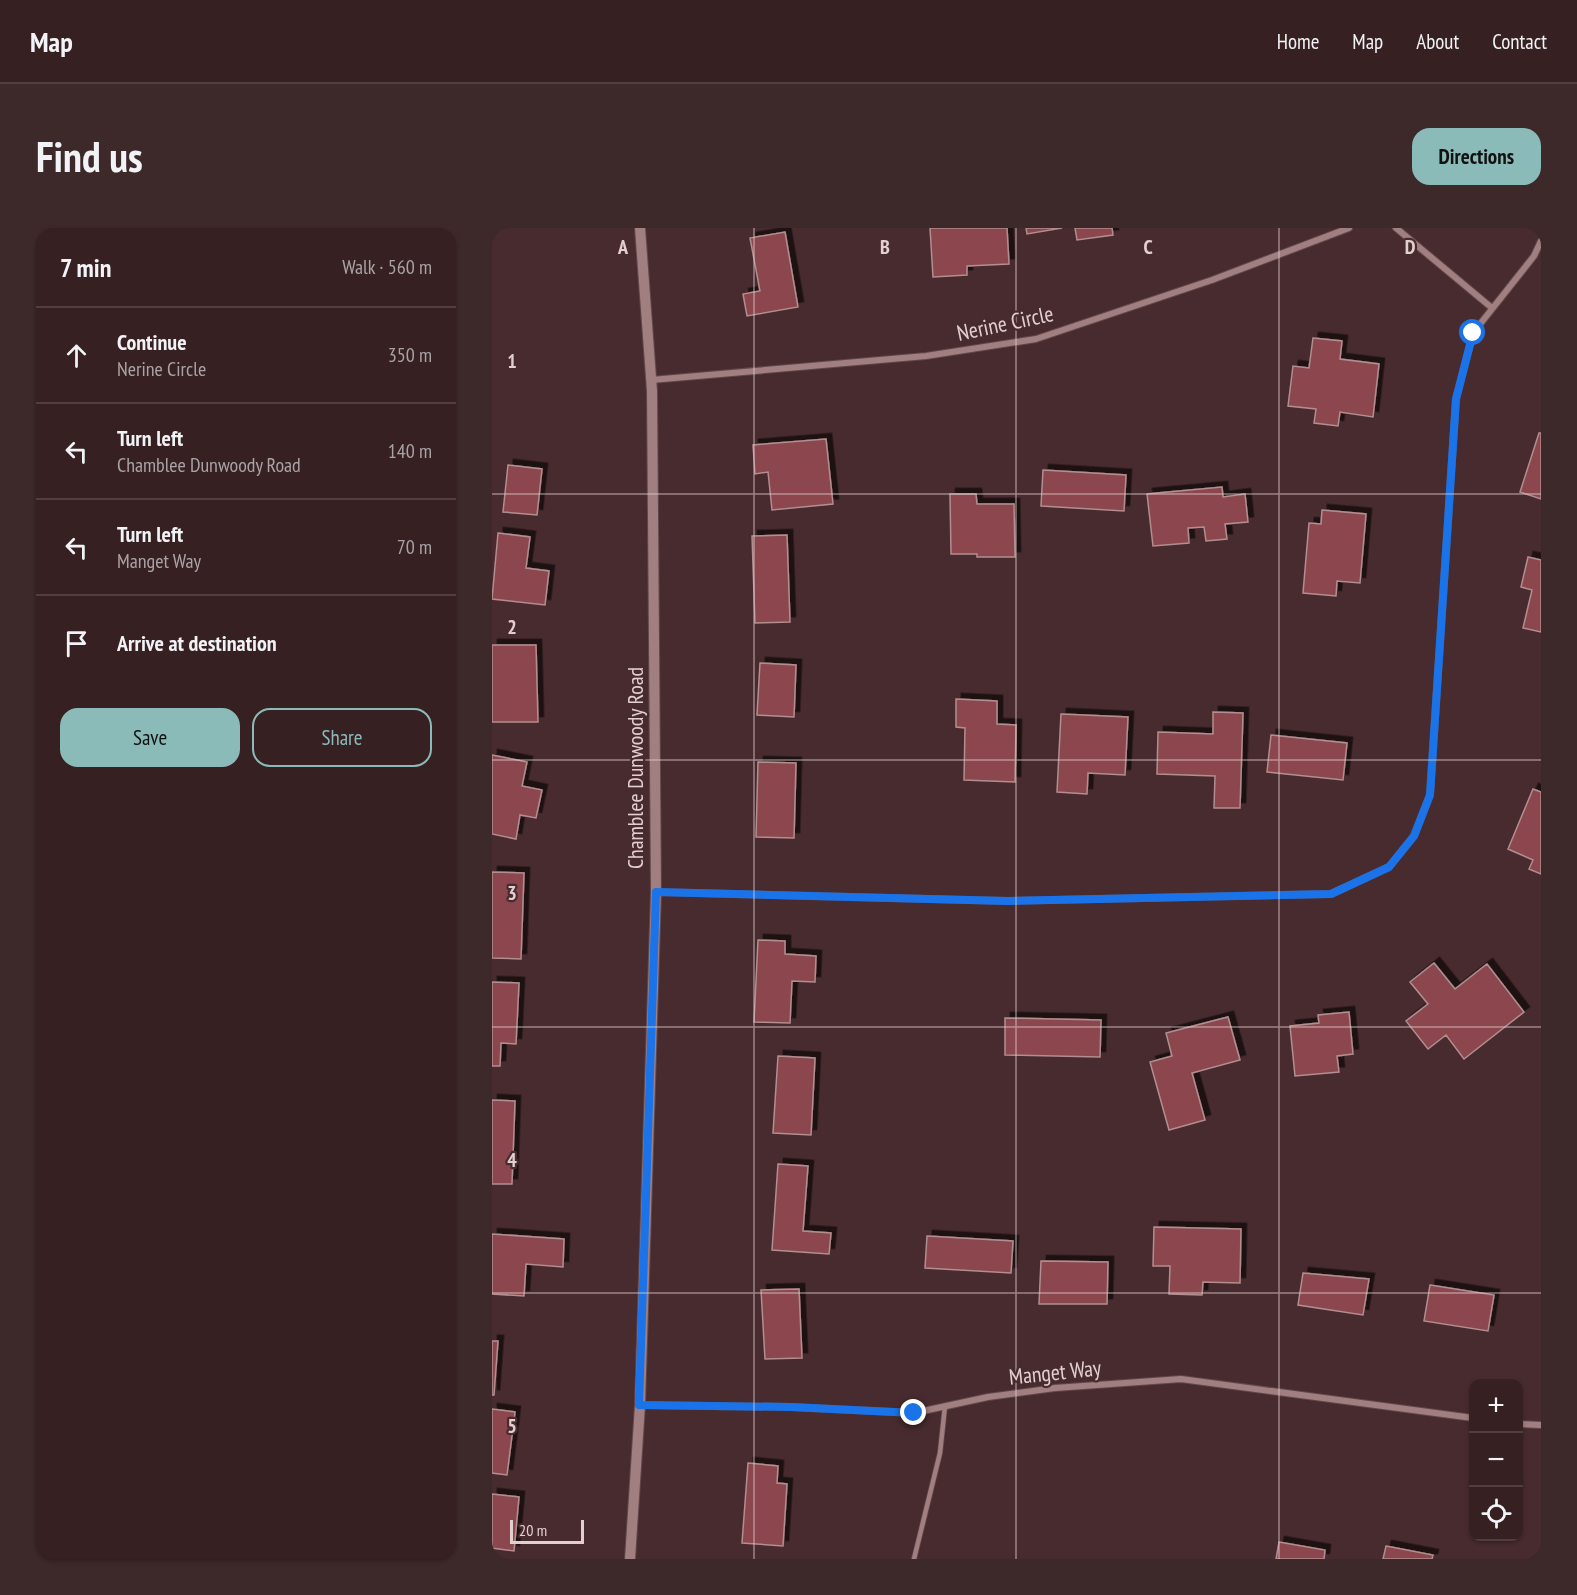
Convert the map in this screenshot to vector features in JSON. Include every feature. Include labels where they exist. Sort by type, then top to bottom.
[{"type":"street","name":"Chamblee Dunwoody Road","points":[[630,1559],[639,1405],[656,892],[651,380],[640,228]]},
{"type":"street","name":"Nerine Circle","points":[[651,380],[926,356],[1036,339],[1212,280],[1349,228]]},
{"type":"street","points":[[1396,228],[1491,308]]},
{"type":"street","points":[[656,892],[1008,901],[1331,894],[1389,867],[1414,836],[1430,795],[1456,399],[1473,333],[1534,256],[1541,242]]},
{"type":"street","name":"Manget Way","points":[[639,1405],[791,1407],[914,1413],[988,1397],[1055,1388],[1181,1379],[1469,1417]]},
{"type":"street","points":[[1523,1424],[1541,1425]]},
{"type":"lane","points":[[914,1559],[940,1453],[945,1406]]},
{"type":"building","points":[[930,228],[1007,228],[1009,264],[967,266],[967,275],[933,277]]},
{"type":"building","points":[[1026,228],[1062,228],[1027,234]]},
{"type":"building","points":[[1075,228],[1112,228],[1113,235],[1077,240]]},
{"type":"building","points":[[785,232],[798,307],[747,316],[743,294],[760,291],[750,238]]},
{"type":"building","points":[[1313,338],[1342,341],[1340,359],[1379,364],[1373,417],[1340,412],[1338,426],[1314,423],[1316,409],[1288,406],[1293,366],[1309,368]]},
{"type":"building","points":[[1539,433],[1541,433],[1541,499],[1520,492]]},
{"type":"building","points":[[826,439],[833,504],[772,510],[768,472],[755,474],[753,445]]},
{"type":"building","points":[[508,465],[542,469],[537,515],[503,512]]},
{"type":"building","points":[[1043,470],[1126,475],[1124,511],[1041,506]]},
{"type":"building","points":[[1222,487],[1223,497],[1245,494],[1248,522],[1225,524],[1227,539],[1206,541],[1204,527],[1188,528],[1189,543],[1153,546],[1147,494]]},
{"type":"building","points":[[950,494],[976,494],[977,504],[1014,504],[1015,557],[951,554]]},
{"type":"building","points":[[1322,510],[1366,514],[1360,583],[1337,581],[1336,596],[1303,593],[1309,523],[1321,524]]},
{"type":"building","points":[[498,533],[530,537],[526,568],[549,571],[545,605],[492,599]]},
{"type":"building","points":[[787,535],[790,622],[755,623],[752,536]]},
{"type":"building","points":[[1528,557],[1541,560],[1541,632],[1523,628],[1532,590],[1521,587]]},
{"type":"building","points":[[492,645],[536,645],[538,722],[492,722]]},
{"type":"building","points":[[760,663],[796,665],[794,717],[757,715]]},
{"type":"building","points":[[956,699],[997,701],[997,724],[1016,725],[1015,782],[964,780],[965,728],[956,727]]},
{"type":"building","points":[[1213,712],[1243,713],[1240,808],[1214,808],[1215,776],[1157,774],[1158,732],[1213,734]]},
{"type":"building","points":[[1061,714],[1128,717],[1125,775],[1088,773],[1087,794],[1057,792]]},
{"type":"building","points":[[1271,735],[1347,743],[1343,780],[1267,772]]},
{"type":"building","points":[[492,755],[527,762],[522,786],[542,790],[536,818],[520,815],[516,839],[492,834]]},
{"type":"building","points":[[758,762],[796,763],[794,838],[756,837]]},
{"type":"building","points":[[1533,789],[1541,792],[1541,874],[1529,869],[1533,860],[1508,849]]},
{"type":"building","points":[[492,872],[524,873],[521,959],[492,958]]},
{"type":"building","points":[[758,940],[785,941],[785,954],[816,956],[815,982],[792,981],[790,1023],[754,1022]]},
{"type":"building","points":[[1434,963],[1455,989],[1487,964],[1524,1012],[1464,1059],[1446,1035],[1428,1049],[1406,1021],[1428,1004],[1410,982]]},
{"type":"building","points":[[492,982],[519,983],[516,1044],[501,1043],[500,1066],[492,1066]]},
{"type":"building","points":[[1349,1012],[1353,1054],[1337,1056],[1339,1072],[1295,1076],[1290,1026],[1319,1023],[1318,1015]]},
{"type":"building","points":[[1228,1017],[1240,1060],[1192,1073],[1205,1120],[1169,1130],[1150,1062],[1172,1056],[1166,1033]]},
{"type":"building","points":[[1005,1018],[1101,1020],[1100,1057],[1005,1055]]},
{"type":"building","points":[[778,1056],[815,1058],[811,1135],[773,1133]]},
{"type":"building","points":[[492,1100],[515,1101],[512,1184],[492,1184]]},
{"type":"building","points":[[778,1164],[808,1166],[803,1231],[831,1233],[829,1254],[772,1250]]},
{"type":"building","points":[[1154,1227],[1241,1229],[1240,1283],[1203,1282],[1202,1295],[1169,1294],[1170,1266],[1153,1266]]},
{"type":"building","points":[[492,1234],[564,1239],[563,1267],[526,1264],[524,1296],[492,1294]]},
{"type":"building","points":[[927,1236],[1013,1241],[1011,1273],[925,1268]]},
{"type":"building","points":[[1041,1261],[1108,1262],[1107,1304],[1039,1304]]},
{"type":"building","points":[[1303,1273],[1369,1279],[1363,1315],[1298,1305]]},
{"type":"building","points":[[1430,1285],[1494,1295],[1488,1331],[1424,1321]]},
{"type":"building","points":[[799,1289],[802,1358],[765,1359],[761,1290]]},
{"type":"building","points":[[492,1341],[498,1341],[494,1395],[492,1395]]},
{"type":"building","points":[[492,1409],[515,1412],[507,1475],[492,1473]]},
{"type":"building","points":[[748,1463],[778,1466],[777,1483],[787,1484],[783,1546],[742,1543]]},
{"type":"building","points":[[492,1494],[519,1497],[514,1551],[492,1548]]},
{"type":"building","points":[[1279,1542],[1325,1550],[1324,1559],[1276,1559]]},
{"type":"building","points":[[1386,1546],[1433,1555],[1432,1559],[1383,1559]]},
{"type":"route","points":[[914,1413],[791,1407],[639,1405],[656,892],[1008,901],[1331,894],[1389,867],[1414,836],[1430,795],[1456,399],[1473,333]]}]
